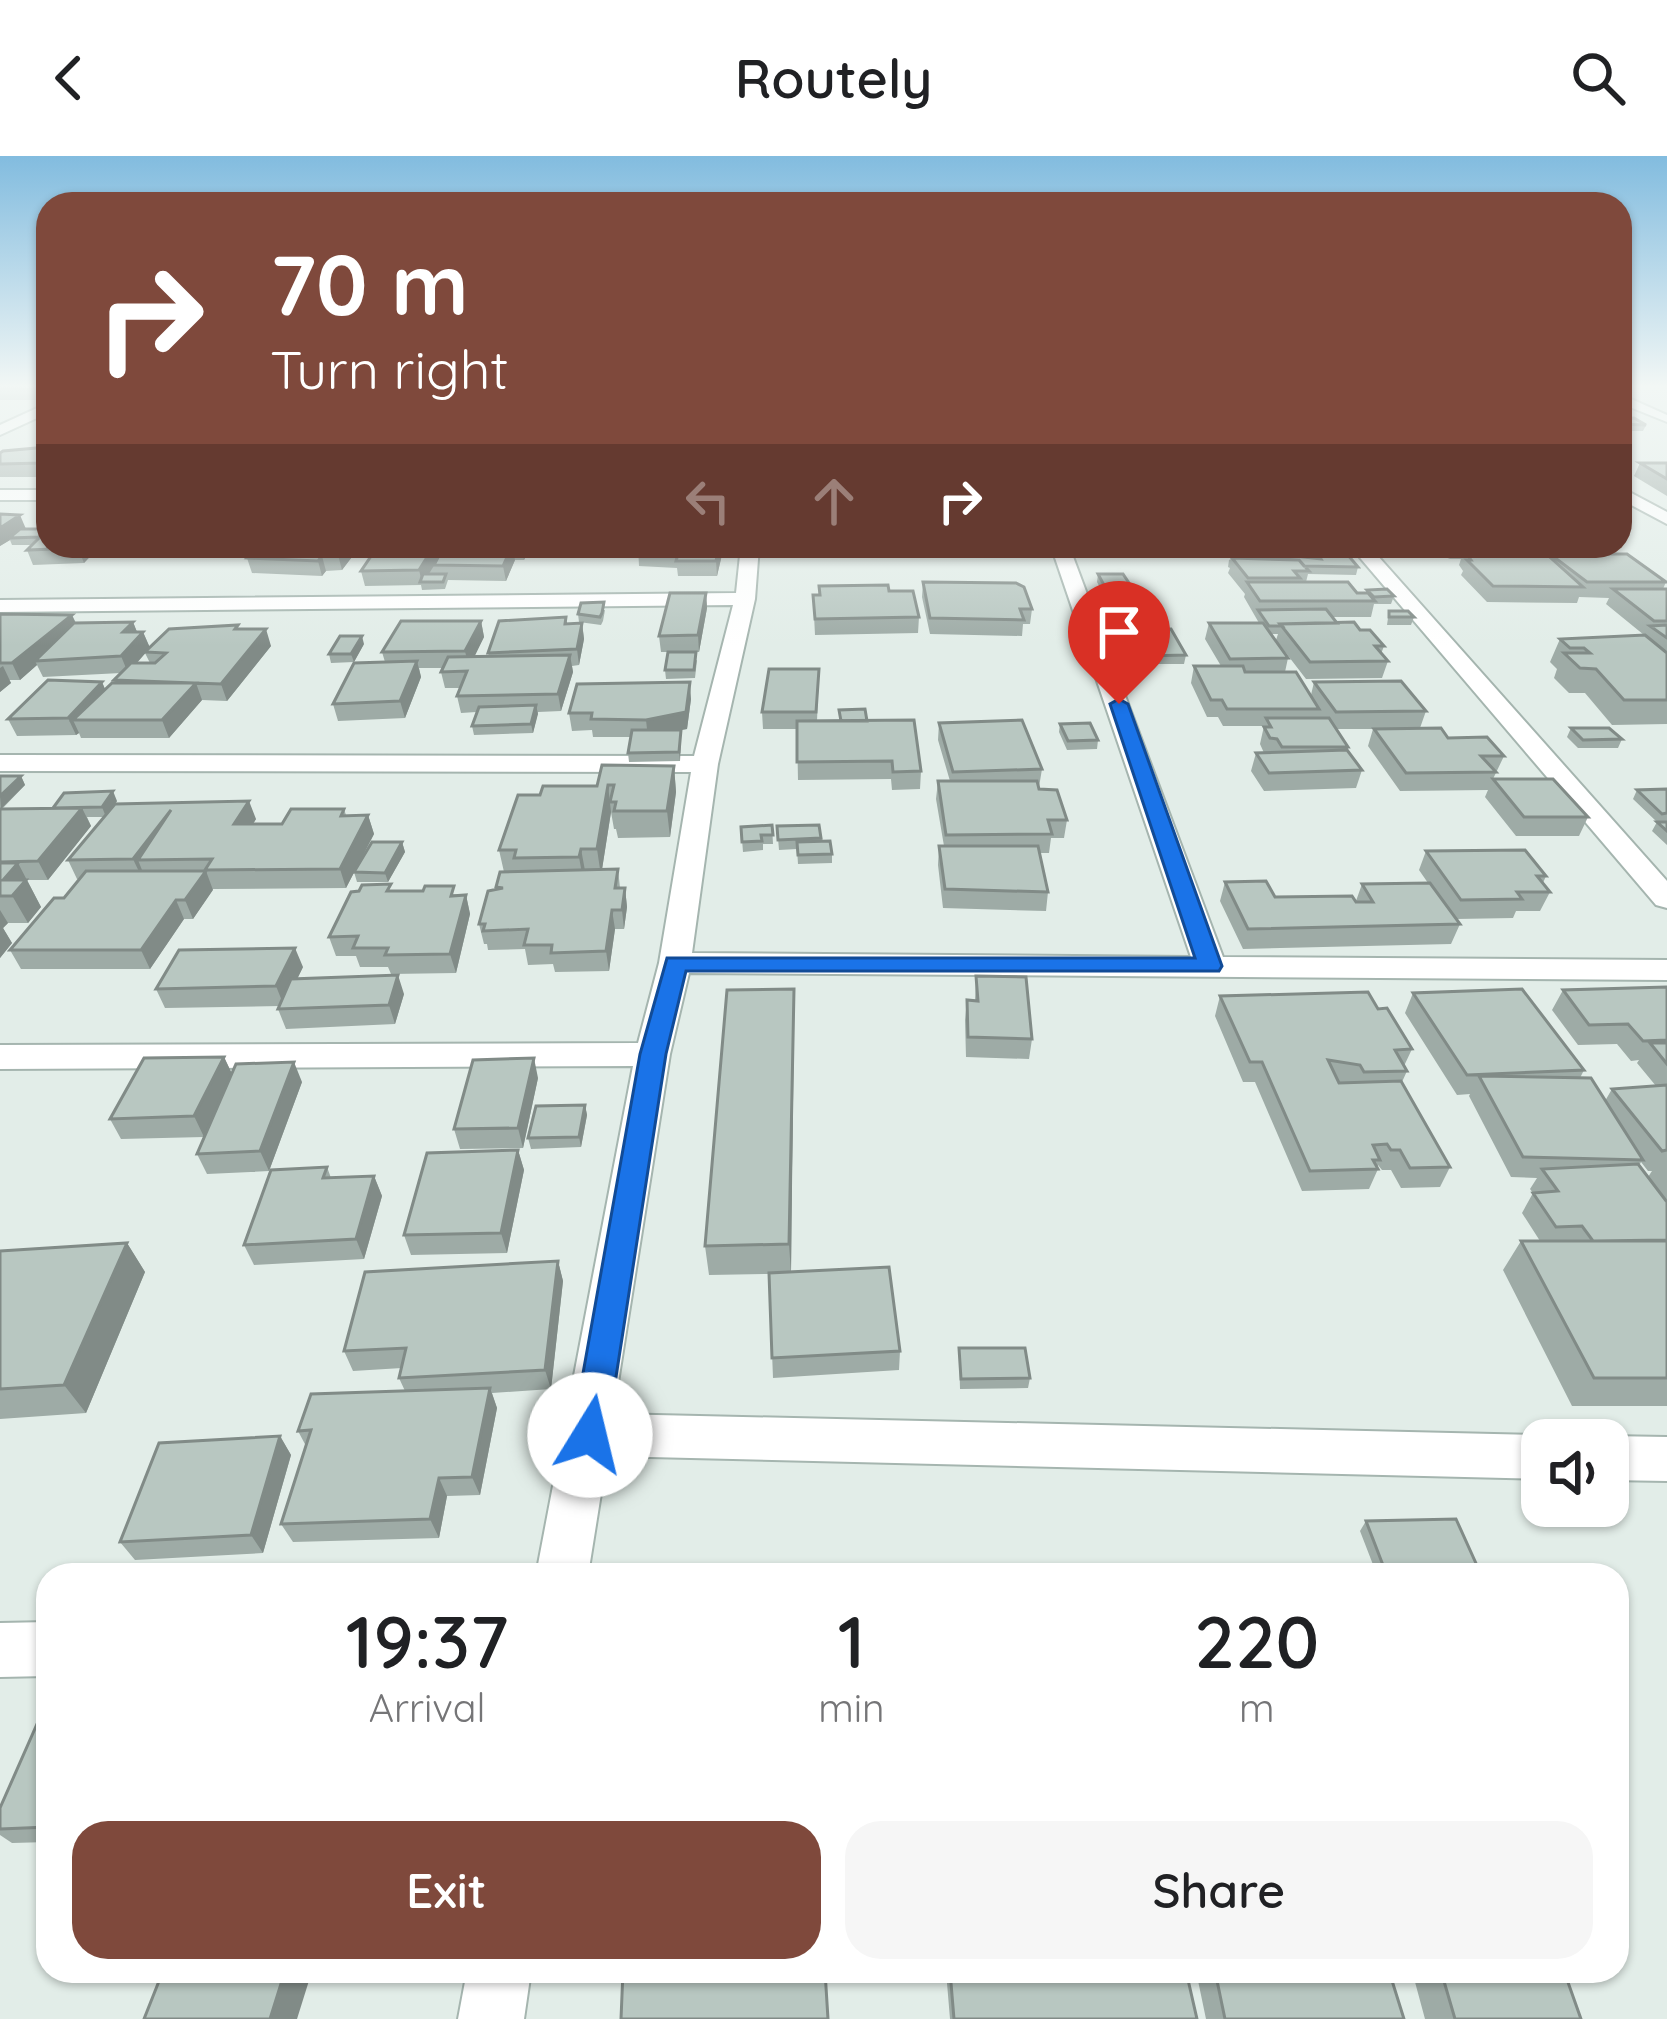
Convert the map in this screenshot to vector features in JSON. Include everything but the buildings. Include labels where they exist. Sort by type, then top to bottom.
[{"type":"street","points":[[0,495],[36,495]]},
{"type":"street","points":[[1658,506],[1667,519]]},
{"type":"street","points":[[564,1563],[653,1054],[675,963],[705,764],[745,598],[749,558]]},
{"type":"street","points":[[1064,558],[1210,966]]},
{"type":"street","points":[[1369,558],[1667,899]]},
{"type":"street","points":[[0,606],[745,598]]},
{"type":"street","points":[[0,764],[705,764]]},
{"type":"street","points":[[675,963],[1667,970]]},
{"type":"street","points":[[0,1057],[653,1054]]},
{"type":"street","points":[[590,1435],[1521,1456]]},
{"type":"street","points":[[1629,1459],[1667,1460]]},
{"type":"street","points":[[0,1650],[36,1649]]},
{"type":"street","points":[[491,2019],[497,1983]]},
{"type":"route","points":[[590,1435],[653,1054],[675,963],[1210,966],[1119,704]]}]
